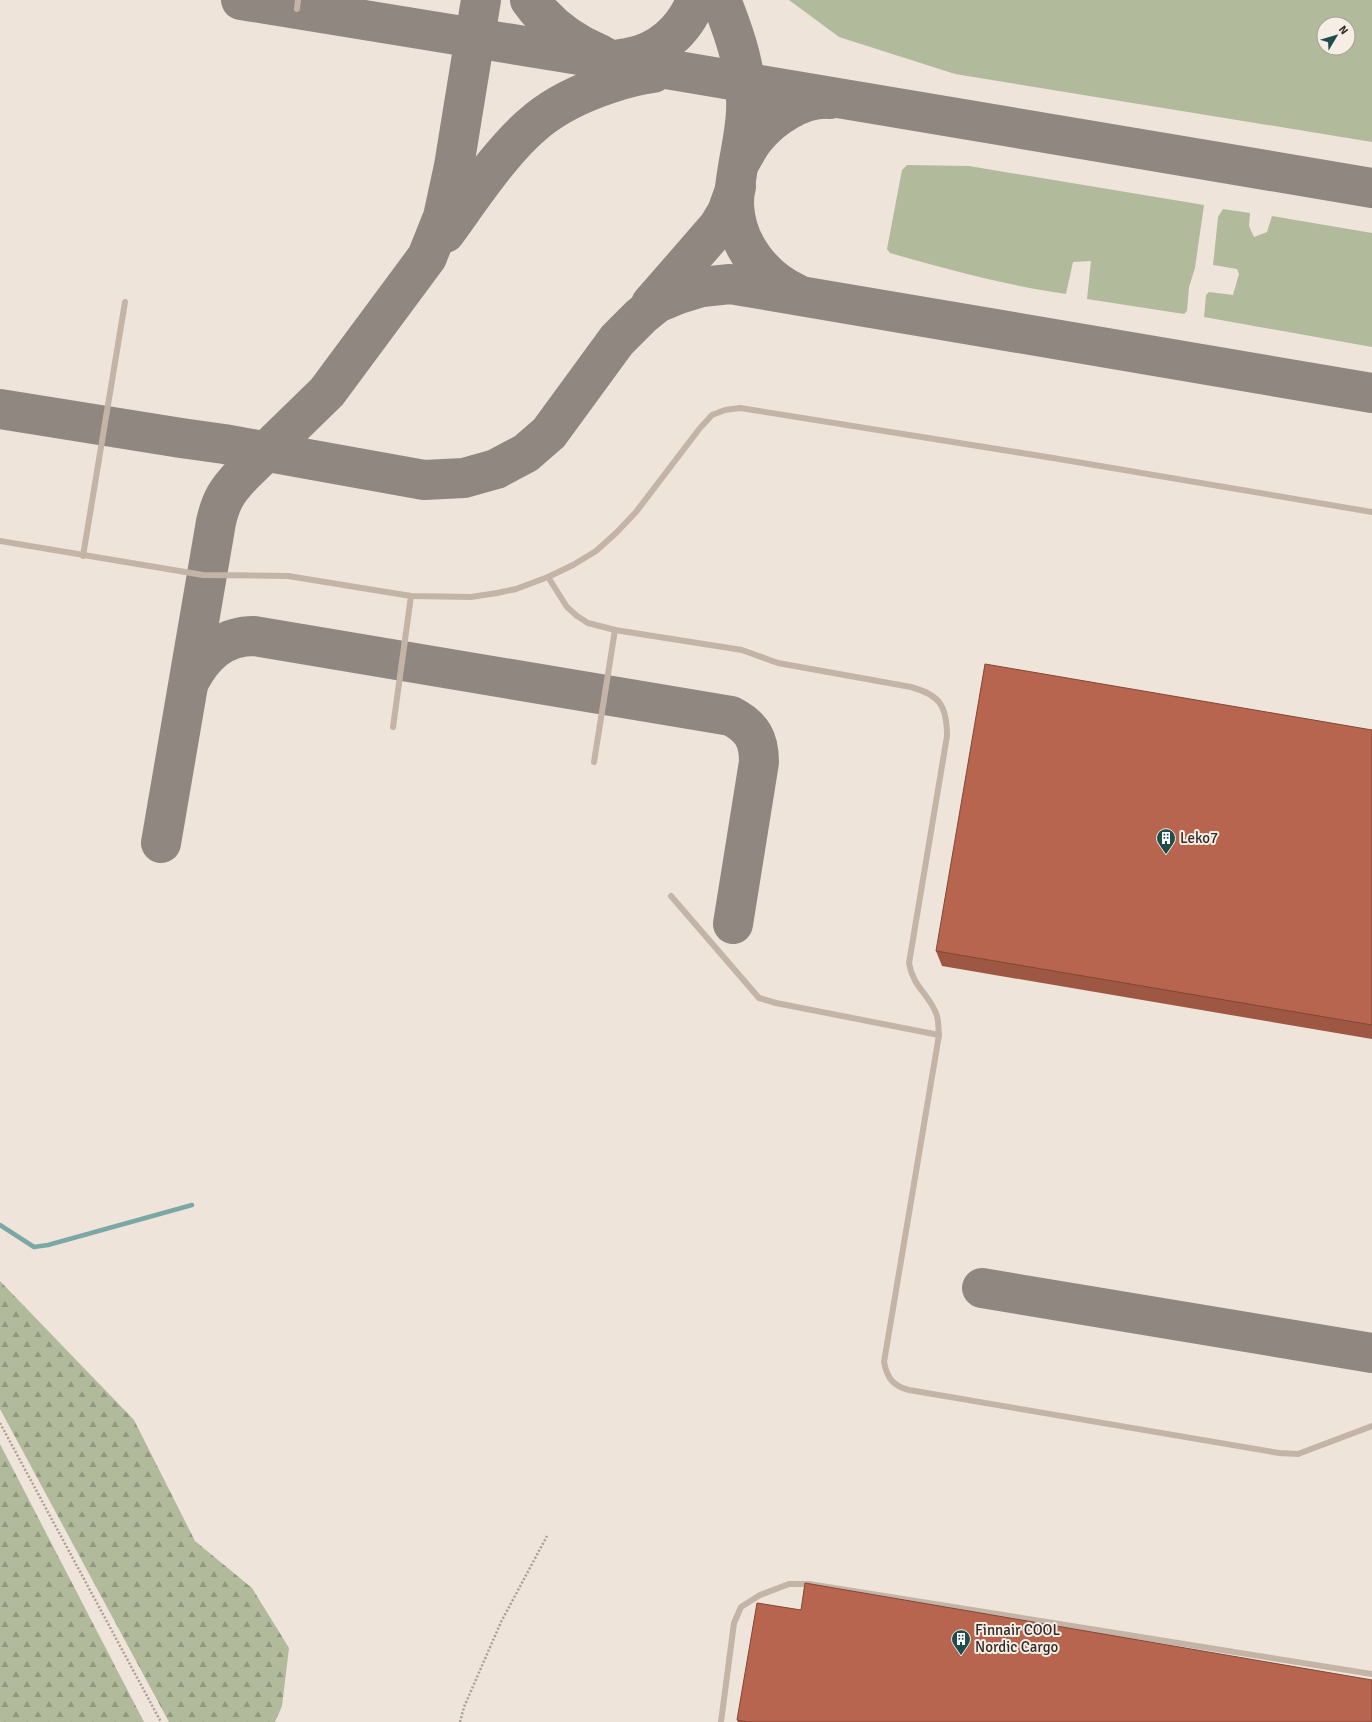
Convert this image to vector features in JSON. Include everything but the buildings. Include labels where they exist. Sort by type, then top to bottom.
[{"type":"lane","points":[[297,9],[298,0]]},
{"type":"lane","points":[[83,556],[125,302]]},
{"type":"lane","points":[[0,541],[203,575],[288,576],[412,596],[471,596],[497,593],[516,589],[548,577],[596,551],[636,512],[700,428],[712,415],[725,410],[740,408],[1053,458],[1372,512]]},
{"type":"lane","points":[[548,577],[567,607],[576,616],[588,623],[615,630],[742,650],[778,663],[911,687],[926,692],[936,698],[944,710],[947,719],[947,736],[909,963],[911,975],[915,983],[936,1013],[939,1035],[884,1362],[886,1374],[893,1383],[900,1388],[909,1390],[1279,1453],[1298,1454],[1372,1426]]},
{"type":"lane","points":[[393,727],[412,596]]},
{"type":"lane","points":[[594,762],[615,630]]},
{"type":"lane","points":[[671,896],[759,998],[776,1003],[939,1035]]},
{"type":"lane","points":[[721,1722],[734,1623],[741,1607],[760,1595],[789,1584],[809,1584],[1372,1674]]},
{"type":"path","points":[[0,1423],[161,1722]]},
{"type":"path","points":[[460,1722],[464,1707],[501,1622],[547,1536]]},
{"type":"green space","points":[[789,0],[1372,0],[1372,142],[955,74],[839,37]]},
{"type":"green space","points":[[907,165],[969,166],[1204,205],[1195,268],[1189,287],[1187,311],[1184,314],[1087,299],[1091,261],[1073,262],[1066,294],[977,276],[890,253],[887,249],[902,170]]},
{"type":"green space","points":[[1223,209],[1250,213],[1249,226],[1254,237],[1267,232],[1272,216],[1372,233],[1372,347],[1204,317],[1206,295],[1209,292],[1233,295],[1239,274],[1237,269],[1213,265],[1218,217]]},
{"type":"green space","points":[[0,1281],[134,1420],[195,1541],[252,1588],[289,1648],[282,1706],[275,1722],[169,1722],[0,1409]]},
{"type":"green space","points":[[0,1444],[144,1722],[0,1722]]},
{"type":"waterway","points":[[0,1225],[34,1247],[48,1245],[192,1205]]},
{"type":"taxiway","points":[[241,0],[678,71],[1372,188]]},
{"type":"taxiway","points":[[161,843],[216,522],[222,502],[228,491],[242,475],[327,392],[427,257],[443,217],[454,166],[481,0]]},
{"type":"taxiway","points":[[530,0],[544,17],[560,32],[579,44],[614,60],[639,55],[660,45],[678,30],[685,21],[696,0]]},
{"type":"taxiway","points":[[721,0],[736,40],[745,82],[746,111],[744,134],[734,192],[734,204],[739,232],[753,258],[762,269],[784,287],[797,294]]},
{"type":"taxiway","points":[[445,233],[500,159],[538,120],[563,104],[590,91],[625,79],[653,73]]},
{"type":"taxiway","points":[[740,162],[755,138],[779,116],[788,110],[809,101],[830,99]]},
{"type":"taxiway","points":[[651,304],[718,227],[727,212],[736,187]]},
{"type":"taxiway","points":[[0,409],[224,444],[424,480],[464,478],[496,469],[526,453],[549,433],[617,340],[641,316],[657,303],[702,287],[730,284],[1372,393]]},
{"type":"taxiway","points":[[190,680],[202,662],[216,648],[233,639],[254,636],[731,716],[738,720],[753,734],[759,754],[759,762],[733,924]]},
{"type":"taxiway","points":[[982,1288],[1372,1353]]},
{"type":"place","name":"Leko7","points":[[1166,855]]},
{"type":"place","name":"Finnair COOL Nordic Cargo","points":[[961,1656]]}]
